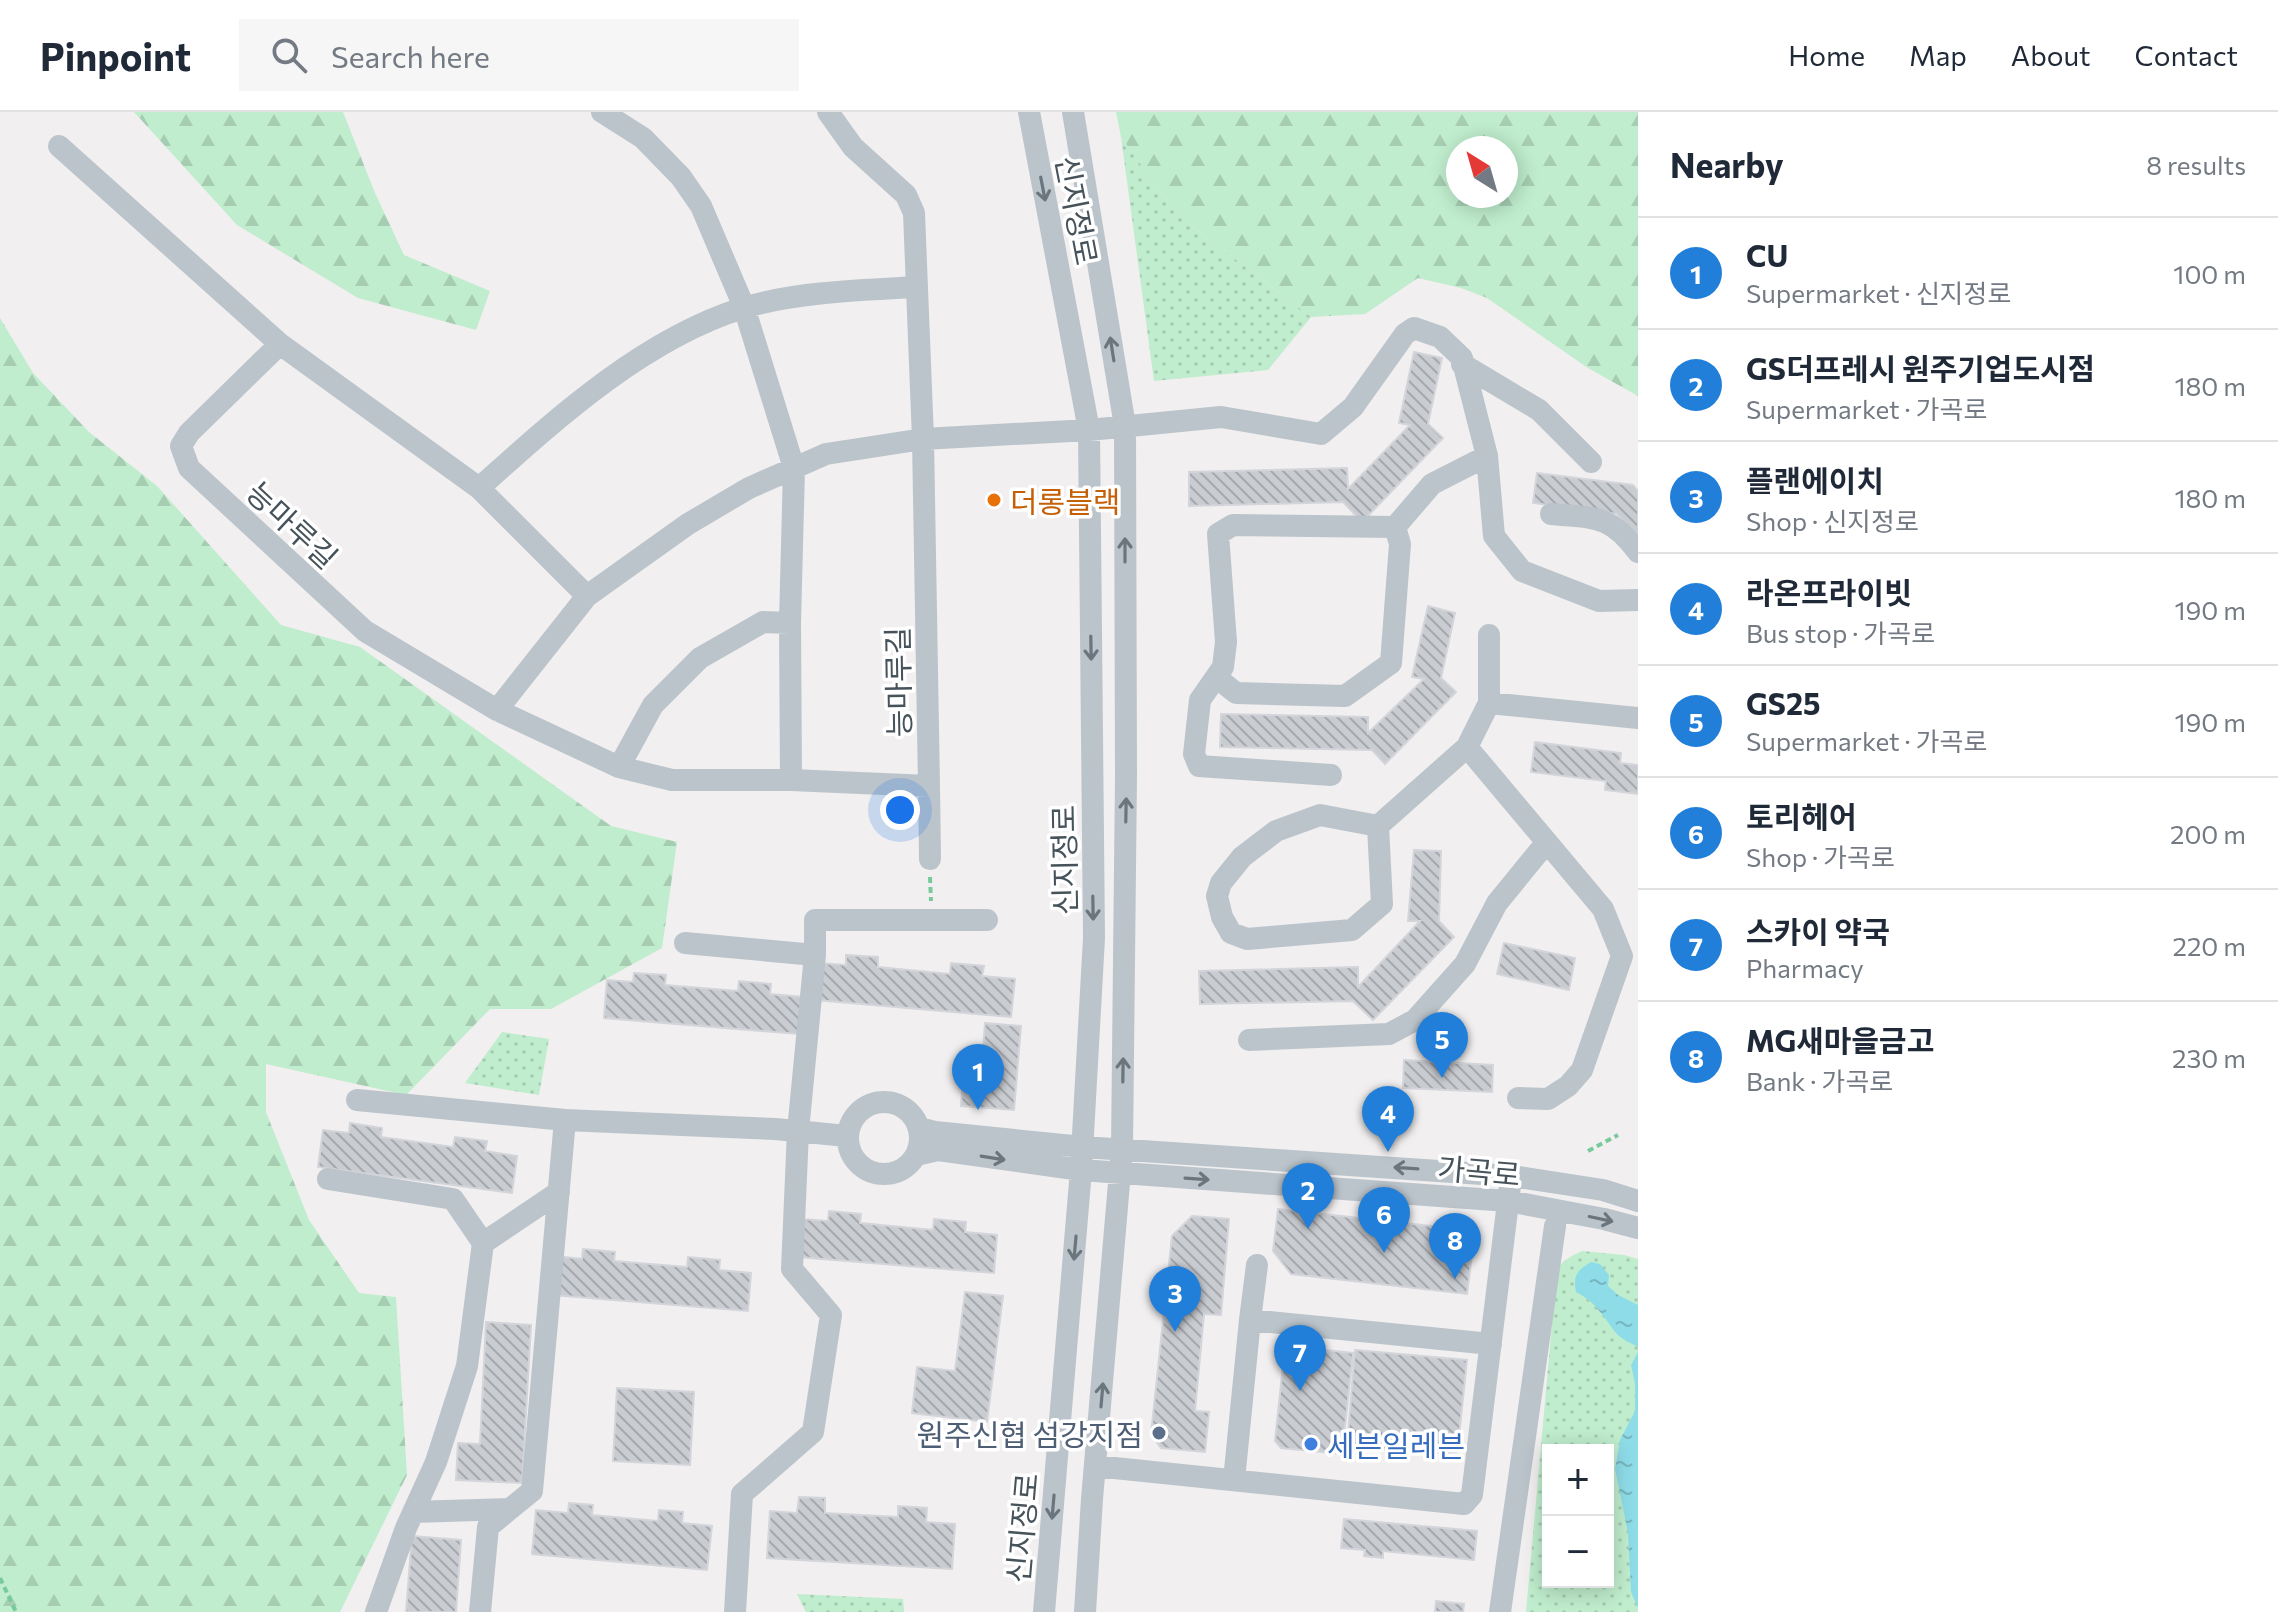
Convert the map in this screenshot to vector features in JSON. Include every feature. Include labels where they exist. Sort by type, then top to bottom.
[{"type":"street","points":[[602,112],[643,138],[681,177],[701,206],[744,307],[794,468],[790,623],[791,780]]},
{"type":"street","name":"능마루길","points":[[280,344],[189,433],[181,446],[189,468],[365,631],[497,710],[619,767],[672,780],[791,780],[929,786],[923,439],[914,213],[906,195],[853,147],[828,112]]},
{"type":"street","name":"신지정로","points":[[1029,112],[1089,430],[1094,938],[1083,1147],[1044,1612]]},
{"type":"street","name":"신지정로","points":[[1073,112],[1125,426],[1126,775],[1120,1173]]},
{"type":"street","points":[[59,146],[280,344],[479,488],[587,596]]},
{"type":"street","points":[[479,488],[557,419],[602,385],[694,326],[744,307],[830,292],[917,287]]},
{"type":"street","points":[[497,710],[587,596],[688,524],[749,488],[826,454],[923,439],[1089,430],[1221,417],[1321,434],[1353,407],[1405,334],[1414,328],[1440,337],[1462,358],[1487,456],[1494,536],[1522,571],[1599,601],[1638,600]]},
{"type":"street","points":[[1462,364],[1539,410],[1591,462]]},
{"type":"street","points":[[1331,775],[1199,766],[1194,754],[1200,700],[1223,667],[1226,642],[1218,534],[1233,525],[1395,527],[1432,484],[1487,456]]},
{"type":"street","points":[[1551,514],[1603,519],[1625,534],[1638,552]]},
{"type":"street","points":[[1216,677],[1236,693],[1345,696],[1391,663],[1400,544],[1395,527]]},
{"type":"street","points":[[619,767],[653,705],[700,658],[763,622],[790,623]]},
{"type":"street","points":[[1378,826],[1467,747],[1489,703],[1489,635]]},
{"type":"street","points":[[1489,703],[1638,718]]},
{"type":"street","points":[[1467,747],[1603,909],[1622,956],[1582,1070],[1568,1086],[1548,1099],[1518,1098]]},
{"type":"street","points":[[929,786],[930,859]]},
{"type":"street","points":[[1320,815],[1378,826],[1382,904],[1352,930],[1247,939],[1231,933],[1222,917],[1217,896],[1221,883],[1242,857],[1276,831],[1320,815]]},
{"type":"street","points":[[1249,1040],[1389,1034],[1415,1020],[1465,964],[1497,903],[1546,843]]},
{"type":"street","points":[[735,1612],[742,1494],[813,1432],[831,1315],[792,1269],[798,1131],[815,955],[815,920],[987,920]]},
{"type":"street","points":[[685,943],[815,955]]},
{"type":"street","points":[[357,1100],[565,1120],[847,1136]]},
{"type":"street","points":[[876,1103],[898,1105],[907,1110],[919,1128],[916,1155],[898,1171],[874,1173],[863,1168],[849,1148],[847,1136],[856,1114],[876,1103]]},
{"type":"street","points":[[480,1612],[488,1527],[532,1491],[565,1120]]},
{"type":"street","name":"가곡로","points":[[919,1128],[1083,1147],[1512,1176],[1603,1190],[1638,1201]]},
{"type":"street","name":"가곡로","points":[[916,1155],[938,1150],[1081,1170],[1508,1201],[1638,1228]]},
{"type":"street","points":[[1085,1612],[1120,1173]]},
{"type":"street","points":[[1095,1466],[1464,1504],[1472,1495],[1512,1176]]},
{"type":"street","points":[[328,1179],[453,1199],[483,1243],[467,1366],[436,1462],[413,1512],[376,1612]]},
{"type":"street","points":[[483,1243],[559,1192]]},
{"type":"street","points":[[1500,1612],[1555,1226]]},
{"type":"street","points":[[1234,1480],[1257,1265]]},
{"type":"street","points":[[1250,1320],[1491,1344]]},
{"type":"street","points":[[413,1512],[510,1509]]},
{"type":"path","points":[[930,859],[932,920]]},
{"type":"path","points":[[1588,1151],[1618,1135]]},
{"type":"path","points":[[0,1578],[16,1612]]},
{"type":"green space","points":[[134,112],[343,112],[404,255],[490,291],[476,330],[358,298],[237,225]]},
{"type":"green space","points":[[1116,112],[1638,112],[1638,396],[1588,368],[1487,298],[1461,288],[1418,278],[1365,314],[1311,317],[1176,214],[1121,137]]},
{"type":"green space","points":[[1121,137],[1176,214],[1311,317],[1268,370],[1154,381]]},
{"type":"green space","points":[[0,318],[33,373],[89,432],[157,486],[281,625],[360,647],[611,826],[677,842],[662,948],[551,1009],[490,1009],[406,1095],[266,1064],[266,1112],[309,1220],[359,1293],[396,1297],[407,1475],[340,1612],[0,1612]]},
{"type":"green space","points":[[502,1032],[549,1039],[539,1095],[465,1083]]},
{"type":"green space","points":[[1582,1251],[1638,1259],[1638,1612],[1526,1612],[1552,1324],[1552,1280],[1561,1265]]},
{"type":"green space","points":[[797,1594],[903,1599],[904,1612],[806,1612]]},
{"type":"water","points":[[1591,1262],[1600,1264],[1609,1275],[1608,1286],[1638,1305],[1638,1347],[1618,1335],[1594,1305],[1576,1292],[1577,1274]]},
{"type":"water","points":[[1638,1352],[1638,1608],[1631,1592],[1628,1533],[1615,1469],[1620,1440],[1635,1411],[1635,1383],[1631,1365]]},
{"type":"building","points":[[1414,352],[1442,358],[1428,424],[1443,438],[1362,522],[1343,502],[1189,506],[1189,472],[1347,468],[1348,489],[1410,425],[1399,423]]},
{"type":"building","points":[[1537,473],[1633,485],[1638,491],[1638,539],[1617,514],[1533,503]]},
{"type":"building","points":[[1428,606],[1455,613],[1441,678],[1456,692],[1385,764],[1372,750],[1220,747],[1221,714],[1368,717],[1368,733],[1424,679],[1412,677]]},
{"type":"building","points":[[1535,742],[1621,753],[1620,763],[1638,765],[1638,794],[1605,790],[1606,781],[1531,772]]},
{"type":"building","points":[[1414,850],[1441,851],[1439,921],[1454,937],[1373,1020],[1353,1001],[1200,1004],[1199,971],[1358,967],[1358,987],[1420,921],[1408,921]]},
{"type":"building","points":[[1504,943],[1575,958],[1569,990],[1497,974]]},
{"type":"building","points":[[846,955],[878,957],[878,967],[950,974],[951,963],[984,966],[982,976],[1015,979],[1011,1017],[816,1000],[819,963],[846,965]]},
{"type":"building","points":[[634,973],[666,975],[665,985],[738,991],[739,981],[771,984],[770,994],[803,997],[799,1034],[604,1018],[607,980],[633,982]]},
{"type":"building","points":[[985,1023],[1021,1026],[1014,1110],[961,1106],[963,1077],[981,1078]]},
{"type":"building","points":[[1404,1060],[1493,1065],[1492,1092],[1403,1088]]},
{"type":"building","points":[[350,1123],[382,1128],[381,1137],[453,1147],[455,1137],[487,1141],[485,1151],[517,1156],[512,1193],[318,1167],[323,1130],[349,1133]]},
{"type":"building","points":[[1278,1209],[1475,1231],[1467,1294],[1291,1274],[1273,1251]]},
{"type":"building","points":[[829,1211],[861,1214],[860,1223],[933,1230],[934,1219],[966,1222],[965,1232],[997,1235],[994,1273],[798,1257],[802,1219],[828,1221]]},
{"type":"building","points":[[1192,1216],[1229,1219],[1221,1315],[1204,1314],[1195,1411],[1209,1412],[1205,1452],[1161,1448],[1151,1434],[1172,1236]]},
{"type":"building","points":[[583,1249],[615,1252],[614,1261],[687,1267],[688,1257],[720,1260],[719,1270],[751,1273],[748,1311],[553,1295],[556,1256],[582,1259]]},
{"type":"building","points":[[965,1292],[1003,1296],[987,1422],[912,1413],[917,1367],[955,1371]]},
{"type":"building","points":[[486,1322],[531,1325],[522,1483],[456,1480],[458,1443],[480,1444]]},
{"type":"building","points":[[1285,1346],[1353,1353],[1342,1454],[1281,1448],[1275,1441]]},
{"type":"building","points":[[1355,1350],[1467,1360],[1457,1455],[1347,1446]]},
{"type":"building","points":[[617,1388],[694,1392],[690,1465],[613,1461]]},
{"type":"building","points":[[799,1497],[825,1498],[825,1513],[898,1517],[898,1506],[927,1508],[926,1522],[955,1524],[952,1569],[767,1558],[770,1511],[797,1513]]},
{"type":"building","points":[[569,1503],[593,1505],[592,1515],[658,1521],[659,1510],[683,1512],[682,1523],[712,1526],[707,1570],[532,1554],[536,1510],[568,1513]]},
{"type":"building","points":[[1344,1519],[1477,1531],[1474,1560],[1383,1551],[1383,1558],[1364,1556],[1365,1550],[1341,1548]]},
{"type":"building","points":[[412,1536],[461,1540],[456,1612],[406,1612]]},
{"type":"building","points":[[1436,1601],[1464,1604],[1463,1612],[1435,1612]]},
{"type":"place","name":"더롱블랙","points":[[994,500]]},
{"type":"place","name":"GS25","points":[[1442,1078]]},
{"type":"place","name":"CU","points":[[978,1110]]},
{"type":"place","name":"라온프라이빗","points":[[1388,1152]]},
{"type":"place","name":"GS더프레시 원주기업도시점","points":[[1308,1229]]},
{"type":"place","name":"토리헤어","points":[[1384,1253]]},
{"type":"place","name":"MG새마을금고","points":[[1455,1279]]},
{"type":"place","name":"플랜에이치","points":[[1175,1332]]},
{"type":"place","name":"스카이 약국","points":[[1300,1391]]},
{"type":"place","name":"원주신협 섬강지점","points":[[1159,1433]]},
{"type":"place","name":"세븐일레븐","points":[[1311,1444]]}]
